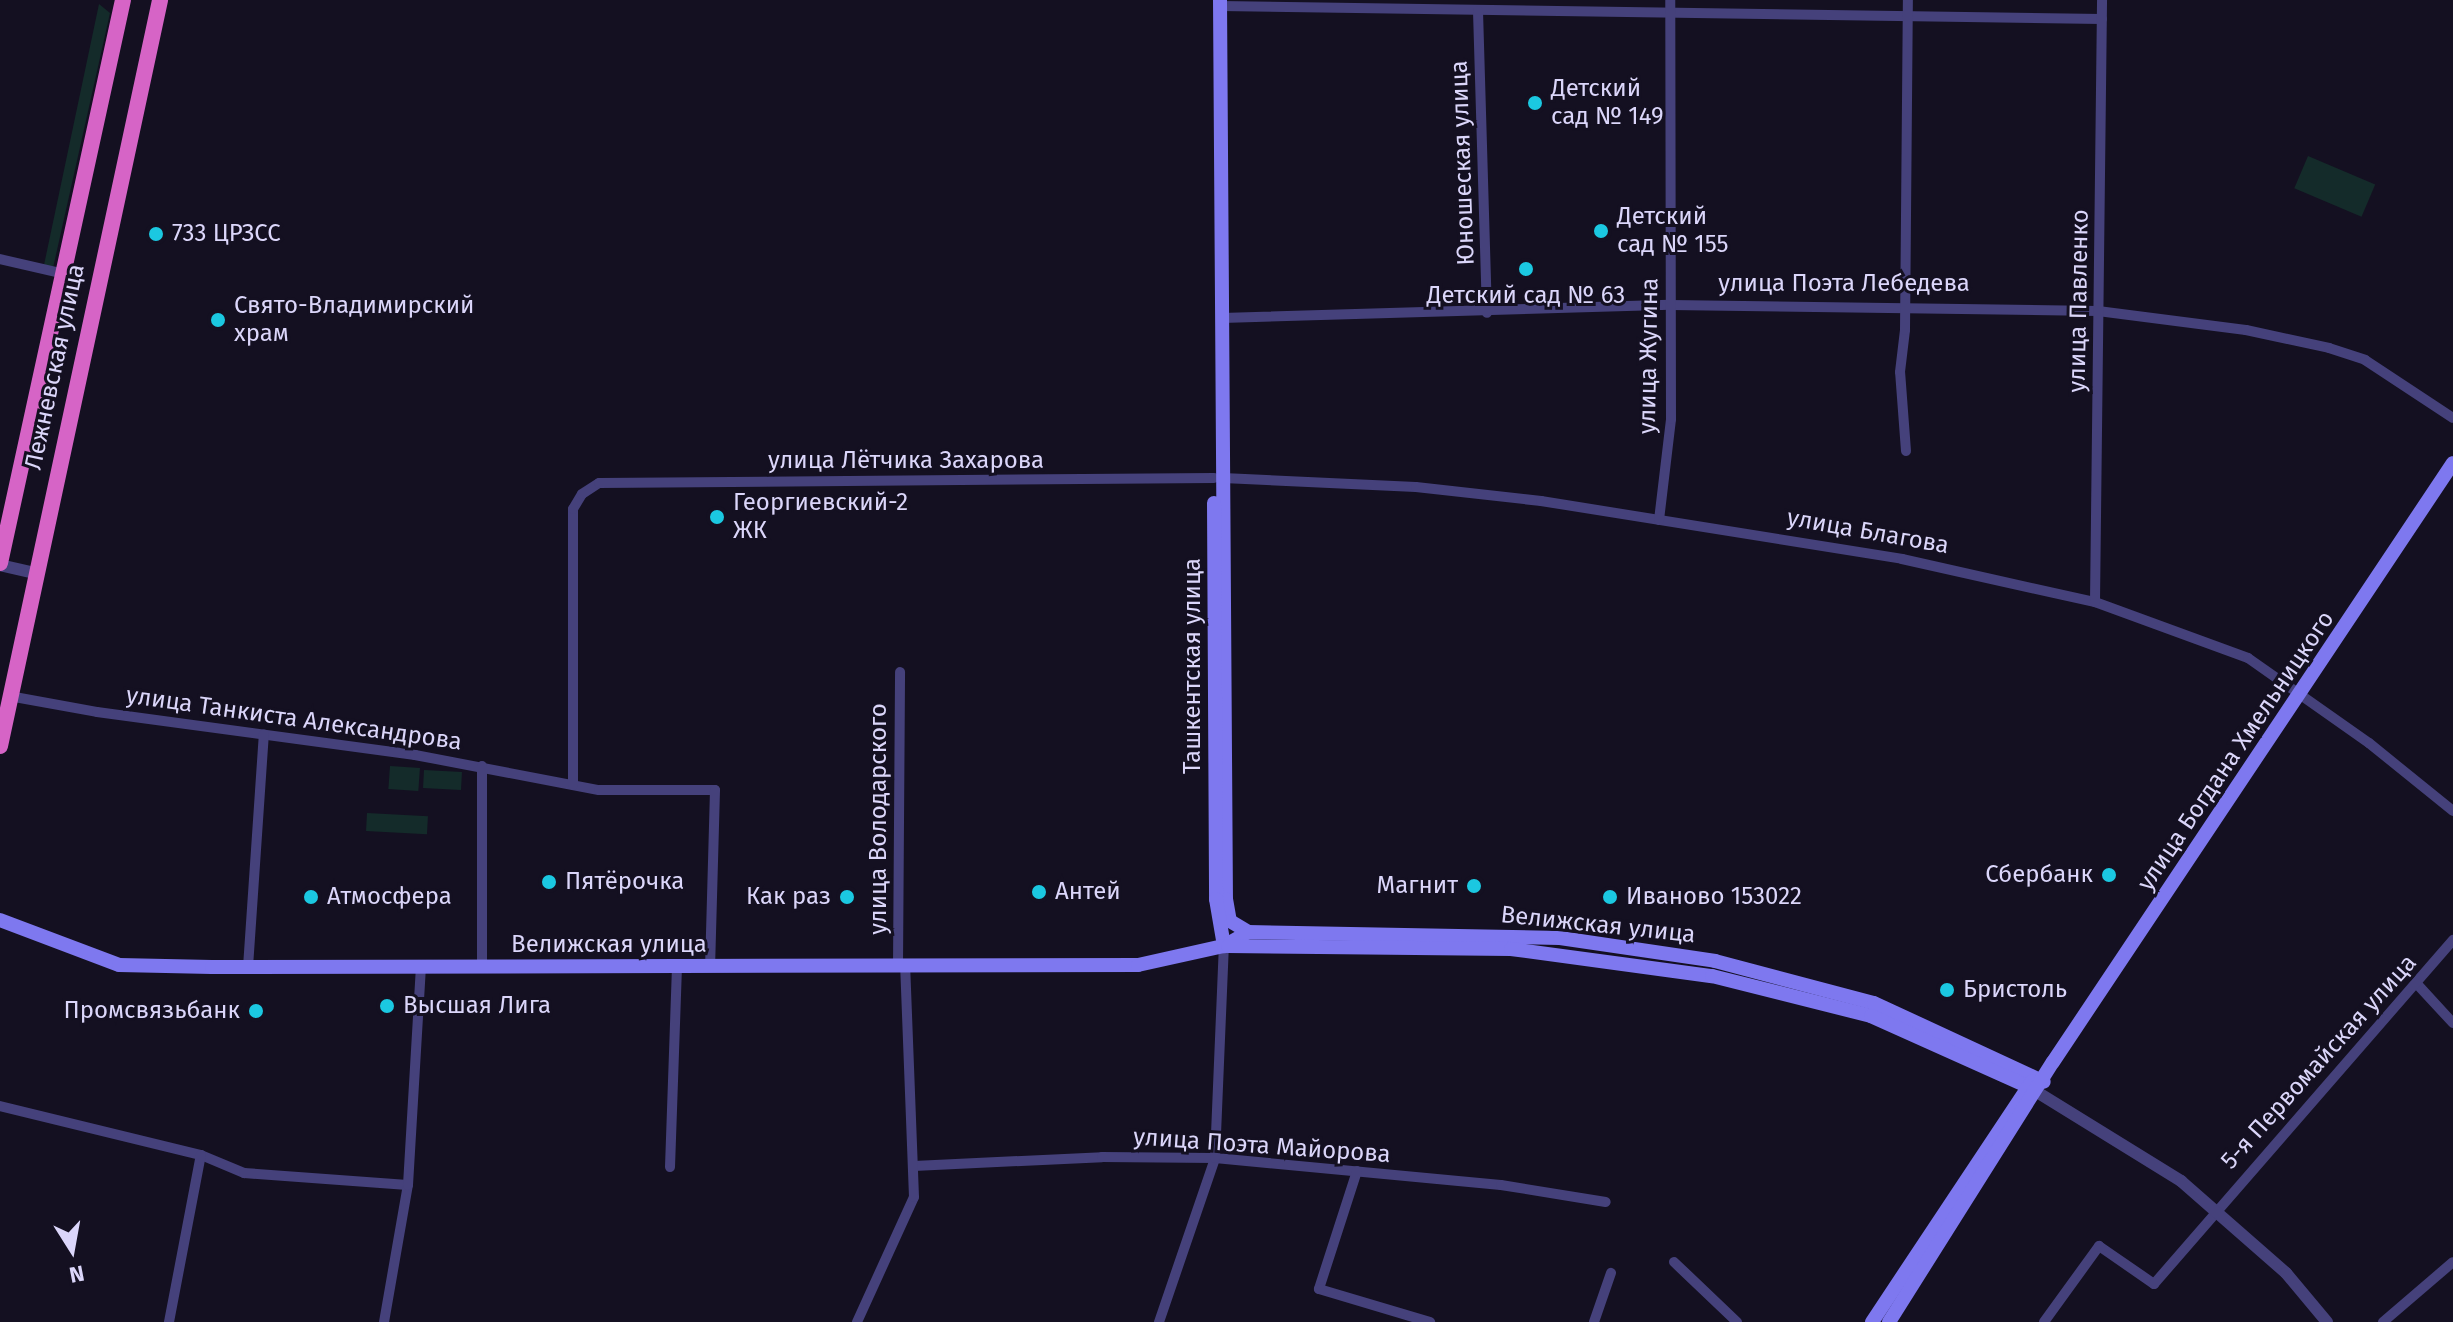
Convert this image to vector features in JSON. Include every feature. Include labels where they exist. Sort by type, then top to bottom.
[{"type":"highway","name":"Лежневская улица","points":[[0,564],[123,0]]},
{"type":"highway","name":"Лежневская улица","points":[[0,746],[34,573],[160,0]]},
{"type":"main road","name":"Ташкентская улица","points":[[1215,3],[1218,923],[1238,940]]},
{"type":"main road","name":"улица Богдана Хмельницкого","points":[[1872,1322],[2053,1062],[2453,463]]},
{"type":"main road","name":"Ташкентская улица","points":[[1218,478],[1226,907],[1238,940]]},
{"type":"main road","name":"Велижская улица","points":[[0,920],[119,965],[248,967],[1138,965],[1238,940],[1514,935],[1640,947],[1874,1003],[2036,1084]]},
{"type":"main road","name":"улица Богдана Хмельницкого","points":[[1889,1322],[2036,1084]]},
{"type":"street","name":"улица Жугина","points":[[1659,520],[1671,419],[1670,0]]},
{"type":"street","points":[[1906,451],[1900,372],[1905,306],[1908,0]]},
{"type":"street","name":"улица Павленко","points":[[2095,602],[2102,0]]},
{"type":"street","points":[[1215,3],[1478,11],[1908,14],[2102,19]]},
{"type":"street","name":"Юношеская улица","points":[[1478,11],[1487,313]]},
{"type":"street","points":[[0,259],[65,274]]},
{"type":"street","name":"улица Поэта Лебедева","points":[[1217,318],[1487,313],[1670,305],[2098,311],[2246,330],[2329,348],[2365,360],[2453,418]]},
{"type":"street","name":"улица Благова","points":[[1218,478],[1416,487],[1659,520],[1902,559],[2095,602],[2217,644],[2301,693],[2453,811]]},
{"type":"street","name":"улица Лётчика Захарова","points":[[573,785],[573,509],[582,494],[599,483],[1218,478]]},
{"type":"street","points":[[0,564],[34,573]]},
{"type":"street","name":"улица Володарского","points":[[857,1322],[914,1197],[902,966],[900,672]]},
{"type":"street","name":"улица Танкиста Александрова","points":[[9,696],[482,766],[573,785],[715,790],[710,966]]},
{"type":"street","points":[[248,967],[264,735]]},
{"type":"street","points":[[482,766],[482,967]]},
{"type":"street","name":"Ташкентская улица","points":[[1159,1322],[1215,1158],[1238,940]]},
{"type":"street","name":"5-я Первомайская улица","points":[[2044,1322],[2099,1246],[2154,1284],[2214,1210],[2453,940]]},
{"type":"street","points":[[384,1322],[408,1185],[421,966]]},
{"type":"street","points":[[670,1167],[677,966]]},
{"type":"street","points":[[2417,984],[2453,1023]]},
{"type":"street","points":[[2036,1084],[2181,1181],[2286,1273],[2327,1322]]},
{"type":"street","points":[[0,1106],[201,1155],[244,1173],[408,1185]]},
{"type":"street","points":[[169,1322],[201,1155]]},
{"type":"street","name":"улица Поэта Майорова","points":[[914,1166],[1102,1157],[1215,1158],[1501,1185],[1606,1202]]},
{"type":"street","points":[[1357,1171],[1319,1289],[1430,1322]]},
{"type":"street","points":[[1674,1262],[1737,1322]]},
{"type":"street","points":[[2383,1322],[2453,1262]]},
{"type":"street","points":[[1594,1322],[1611,1273]]},
{"type":"green space","points":[[99,4],[110,13],[53,268],[44,265]]},
{"type":"green space","points":[[2308,156],[2375,185],[2362,217],[2294,188]]},
{"type":"green space","points":[[390,766],[420,768],[418,791],[388,789]]},
{"type":"green space","points":[[424,770],[462,772],[461,790],[423,788]]},
{"type":"green space","points":[[367,813],[428,816],[427,834],[366,831]]},
{"type":"place","name":"Детский сад № 149","points":[[1535,103]]},
{"type":"place","name":"Детский сад № 155","points":[[1601,231]]},
{"type":"place","name":"733 ЦРЗСС","points":[[156,234]]},
{"type":"place","name":"Детский сад № 63","points":[[1526,269]]},
{"type":"place","name":"Свято-Владимирский храм","points":[[218,320]]},
{"type":"place","name":"Георгиевский-2 ЖК","points":[[717,517]]},
{"type":"place","name":"Сбербанк","points":[[2109,875]]},
{"type":"place","name":"Пятёрочка","points":[[549,882]]},
{"type":"place","name":"Магнит","points":[[1474,886]]},
{"type":"place","name":"Антей","points":[[1039,892]]},
{"type":"place","name":"Атмосфера","points":[[311,897]]},
{"type":"place","name":"Как раз","points":[[847,897]]},
{"type":"place","name":"Иваново 153022","points":[[1610,897]]},
{"type":"place","name":"Бристоль","points":[[1947,990]]},
{"type":"place","name":"Высшая Лига","points":[[387,1006]]},
{"type":"place","name":"Промсвязьбанк","points":[[256,1011]]}]
